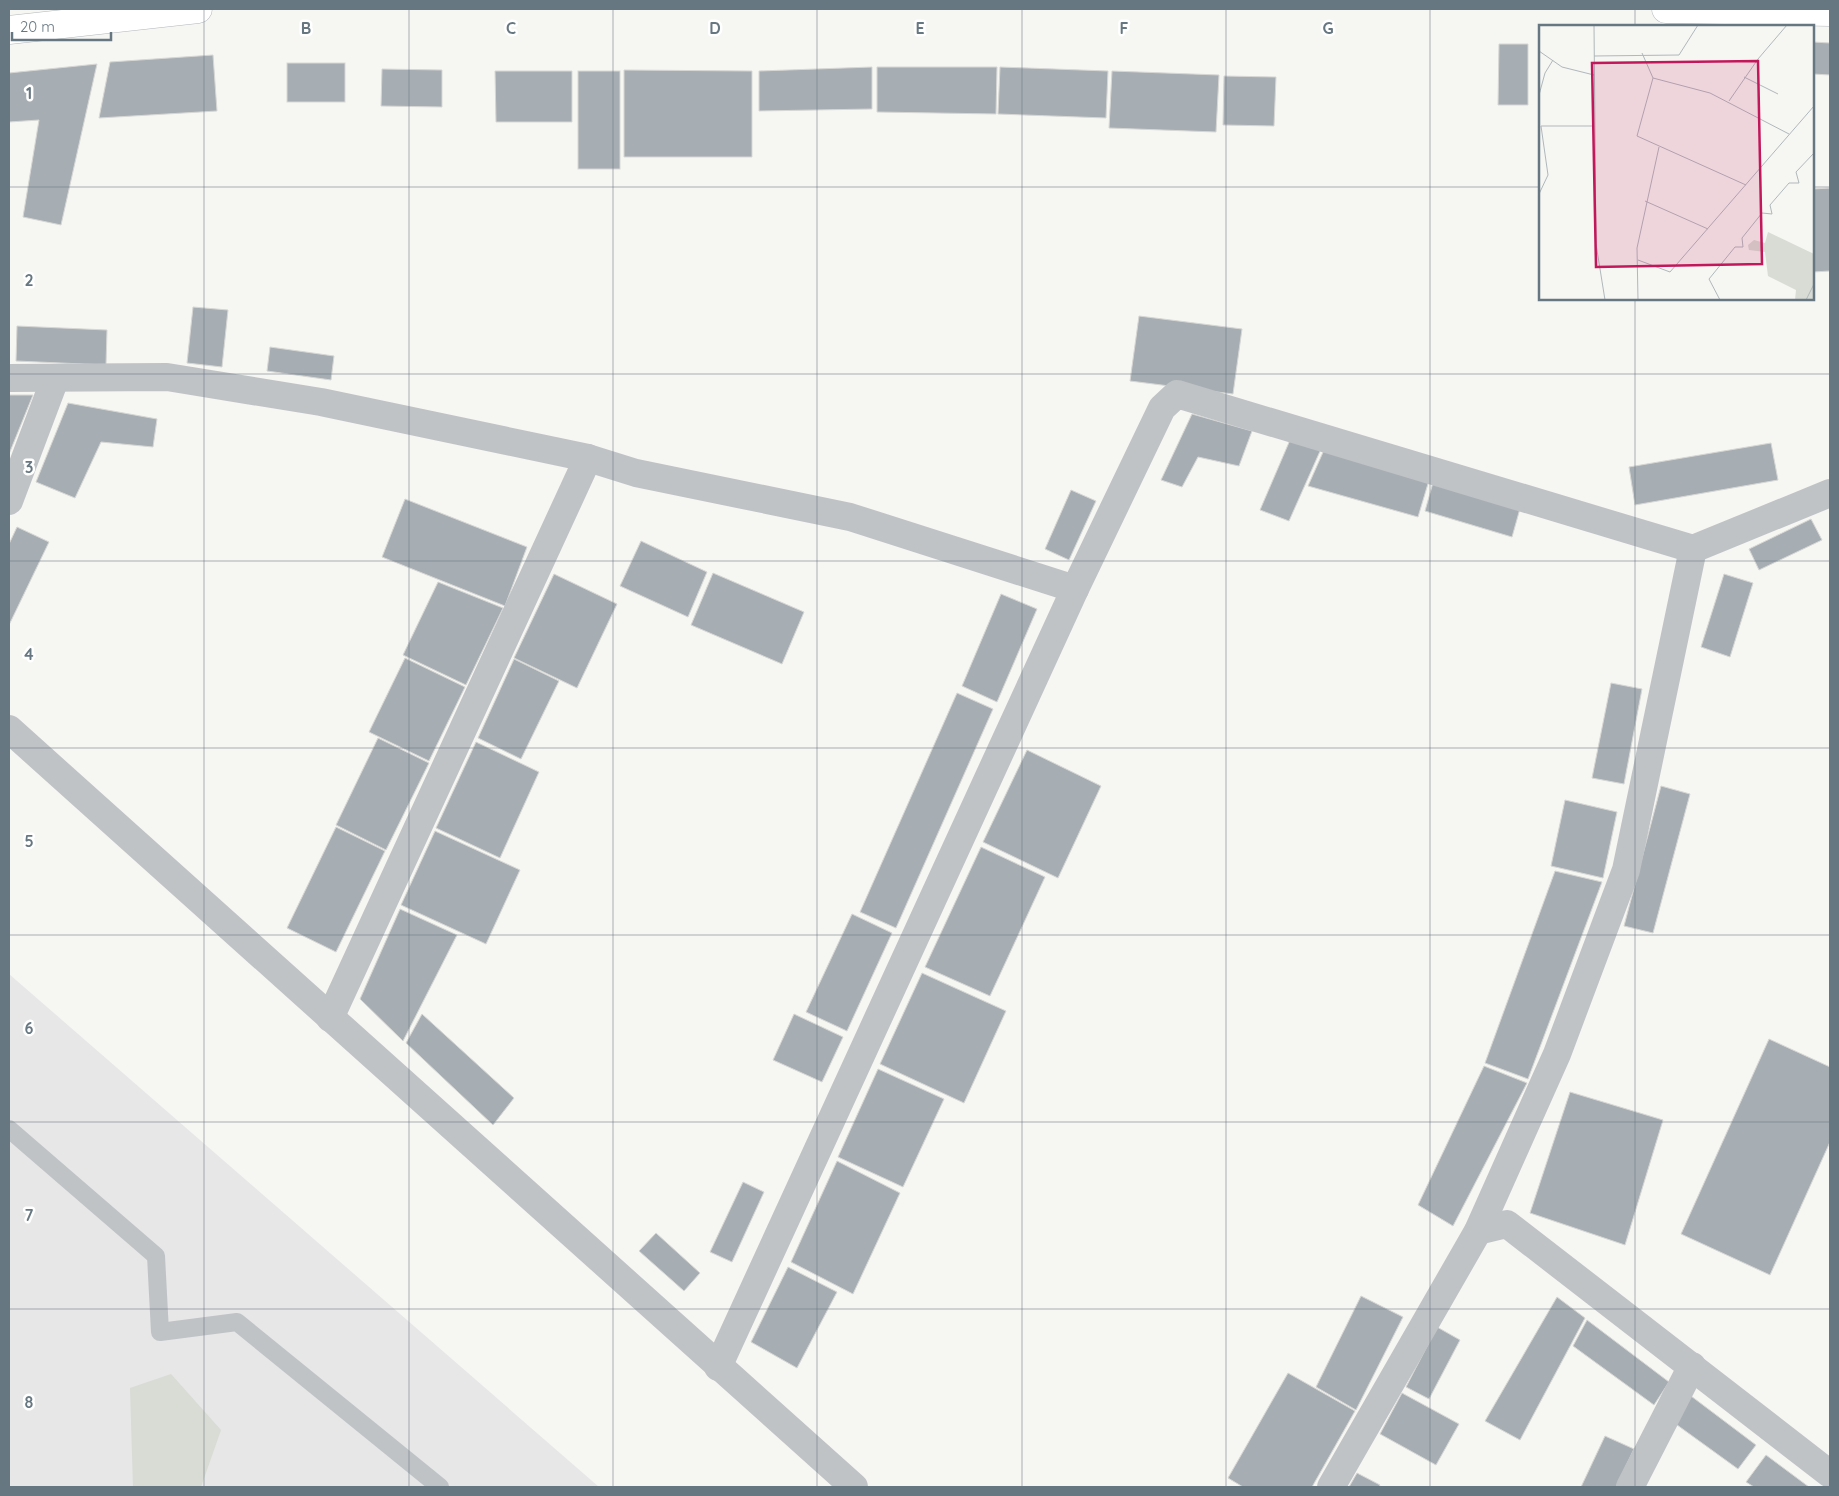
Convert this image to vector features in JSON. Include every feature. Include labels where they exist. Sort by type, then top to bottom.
[{"type":"main road","points":[[9,30],[198,9]]},
{"type":"main road","points":[[1666,9],[1830,12]]},
{"type":"street","points":[[9,378],[167,377],[321,402],[588,458],[636,473],[850,517],[1075,589]]},
{"type":"street","points":[[9,501],[55,379]]},
{"type":"street","points":[[718,1367],[1075,589],[1162,408],[1176,394],[1694,549],[1830,493]]},
{"type":"street","points":[[330,1018],[588,458]]},
{"type":"street","points":[[1331,1487],[1478,1231],[1557,1054],[1626,870],[1694,549]]},
{"type":"street","points":[[9,729],[854,1487]]},
{"type":"street","points":[[1478,1231],[1507,1224],[1830,1474]]},
{"type":"street","points":[[1630,1487],[1692,1366]]},
{"type":"lane","points":[[9,1129],[156,1256],[160,1332],[238,1322],[440,1487]]},
{"type":"shaded area","points":[[9,974],[599,1487],[9,1487]]},
{"type":"shaded area","points":[[171,1374],[221,1430],[201,1487],[133,1487],[130,1388]]},
{"type":"building","points":[[1814,42],[1830,43],[1830,75],[1814,74]]},
{"type":"building","points":[[1499,44],[1528,44],[1528,105],[1498,105]]},
{"type":"building","points":[[213,55],[217,111],[99,118],[110,62]]},
{"type":"building","points":[[287,63],[345,63],[345,102],[287,102]]},
{"type":"building","points":[[97,64],[61,225],[23,217],[39,120],[9,122],[9,73]]},
{"type":"building","points":[[872,67],[872,109],[759,111],[759,71]]},
{"type":"building","points":[[877,67],[997,67],[996,114],[877,112]]},
{"type":"building","points":[[1000,67],[1108,71],[1106,118],[998,114]]},
{"type":"building","points":[[382,69],[442,70],[442,107],[381,106]]},
{"type":"building","points":[[624,70],[752,71],[752,157],[624,157]]},
{"type":"building","points":[[495,71],[572,71],[572,122],[496,122]]},
{"type":"building","points":[[578,71],[620,71],[620,169],[578,169]]},
{"type":"building","points":[[1112,71],[1219,75],[1216,132],[1109,128]]},
{"type":"building","points":[[1224,76],[1276,77],[1274,126],[1223,125]]},
{"type":"building","points":[[1830,188],[1830,271],[1814,272],[1814,189]]},
{"type":"building","points":[[193,307],[228,310],[222,367],[187,363]]},
{"type":"building","points":[[1139,316],[1242,329],[1233,394],[1130,381]]},
{"type":"building","points":[[17,326],[107,330],[106,365],[16,361]]},
{"type":"building","points":[[270,347],[334,356],[331,380],[267,371]]},
{"type":"building","points":[[9,395],[33,395],[9,454]]},
{"type":"building","points":[[68,403],[157,419],[153,447],[101,442],[75,498],[36,482]]},
{"type":"building","points":[[1192,414],[1252,431],[1239,466],[1198,457],[1182,487],[1161,480]]},
{"type":"building","points":[[1290,440],[1321,449],[1289,521],[1260,510]]},
{"type":"building","points":[[1771,443],[1778,480],[1635,505],[1629,467]]},
{"type":"building","points":[[1324,450],[1430,477],[1418,517],[1308,486]]},
{"type":"building","points":[[1434,479],[1521,505],[1512,537],[1425,511]]},
{"type":"building","points":[[1071,490],[1096,501],[1069,560],[1045,549]]},
{"type":"building","points":[[405,499],[527,547],[505,606],[382,557]]},
{"type":"building","points":[[1811,519],[1822,540],[1759,570],[1749,549]]},
{"type":"building","points":[[17,527],[49,542],[9,625],[9,544]]},
{"type":"building","points":[[641,541],[707,572],[688,617],[620,586]]},
{"type":"building","points":[[713,573],[804,612],[782,664],[691,625]]},
{"type":"building","points":[[554,574],[617,604],[577,688],[514,658]]},
{"type":"building","points":[[1724,574],[1753,583],[1730,657],[1701,647]]},
{"type":"building","points":[[438,582],[503,608],[466,685],[403,655]]},
{"type":"building","points":[[1001,594],[1037,609],[997,702],[962,686]]},
{"type":"building","points":[[405,658],[465,687],[429,761],[369,732]]},
{"type":"building","points":[[514,659],[559,681],[521,759],[478,738]]},
{"type":"building","points":[[1611,683],[1642,689],[1624,784],[1592,778]]},
{"type":"building","points":[[957,693],[993,709],[896,928],[860,912]]},
{"type":"building","points":[[378,738],[429,763],[386,850],[336,825]]},
{"type":"building","points":[[476,742],[539,772],[500,858],[436,828]]},
{"type":"building","points":[[1027,750],[1101,786],[1058,878],[983,842]]},
{"type":"building","points":[[1661,786],[1690,794],[1653,933],[1624,926]]},
{"type":"building","points":[[1565,800],[1617,812],[1603,878],[1551,866]]},
{"type":"building","points":[[336,827],[385,851],[336,952],[287,928]]},
{"type":"building","points":[[435,831],[520,870],[486,944],[401,905]]},
{"type":"building","points":[[981,847],[1045,877],[990,996],[925,967]]},
{"type":"building","points":[[1555,871],[1602,882],[1528,1079],[1485,1063]]},
{"type":"building","points":[[400,909],[457,935],[403,1041],[360,999]]},
{"type":"building","points":[[852,914],[892,933],[847,1031],[806,1012]]},
{"type":"building","points":[[922,973],[1006,1011],[964,1103],[880,1064]]},
{"type":"building","points":[[422,1014],[514,1098],[493,1125],[406,1043]]},
{"type":"building","points":[[794,1014],[843,1037],[822,1082],[773,1060]]},
{"type":"building","points":[[1769,1039],[1830,1067],[1830,1142],[1770,1275],[1681,1234]]},
{"type":"building","points":[[1484,1066],[1527,1083],[1453,1226],[1418,1205]]},
{"type":"building","points":[[878,1069],[944,1099],[903,1187],[838,1157]]},
{"type":"building","points":[[1570,1092],[1663,1120],[1625,1245],[1530,1213]]},
{"type":"building","points":[[837,1161],[900,1193],[853,1294],[791,1262]]},
{"type":"building","points":[[743,1182],[764,1192],[732,1262],[710,1252]]},
{"type":"building","points":[[656,1233],[700,1273],[684,1291],[639,1251]]},
{"type":"building","points":[[788,1267],[837,1292],[797,1368],[751,1342]]},
{"type":"building","points":[[1361,1296],[1403,1317],[1356,1410],[1316,1387]]},
{"type":"building","points":[[1557,1297],[1585,1318],[1520,1440],[1485,1421]]},
{"type":"building","points":[[1587,1320],[1669,1382],[1654,1405],[1573,1346]]},
{"type":"building","points":[[1437,1327],[1460,1340],[1429,1399],[1406,1387]]},
{"type":"building","points":[[1288,1373],[1355,1411],[1312,1487],[1243,1487],[1228,1478]]},
{"type":"building","points":[[1402,1393],[1459,1424],[1436,1465],[1380,1434]]},
{"type":"building","points":[[1691,1396],[1756,1445],[1738,1469],[1673,1422]]},
{"type":"building","points":[[1605,1436],[1634,1449],[1616,1487],[1581,1487]]},
{"type":"building","points":[[1766,1455],[1809,1487],[1754,1487],[1746,1482]]},
{"type":"building","points":[[1357,1473],[1380,1485],[1379,1487],[1349,1487]]}]
